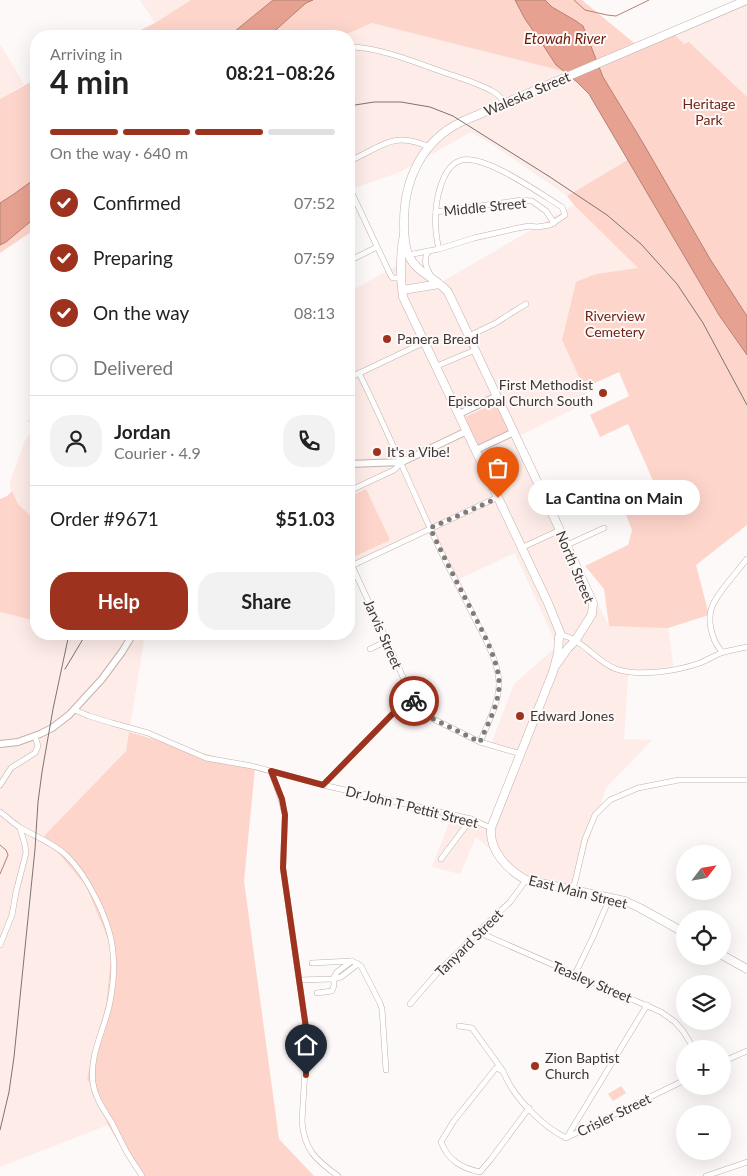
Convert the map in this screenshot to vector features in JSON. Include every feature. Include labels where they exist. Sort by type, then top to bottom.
[{"type":"main road","name":"Waleska Street","points":[[415,265],[408,255],[404,234],[407,189],[420,158],[441,135],[454,125],[747,0]]},
{"type":"main road","points":[[404,234],[402,246],[402,290],[406,302],[561,635],[559,636],[556,665]]},
{"type":"main road","name":"North Street","points":[[415,265],[448,292],[469,336]]},
{"type":"main road","points":[[402,290],[437,283]]},
{"type":"main road","name":"North Street","points":[[475,350],[591,598],[593,609],[576,641]]},
{"type":"main road","points":[[490,828],[556,665],[568,648],[576,641]]},
{"type":"main road","name":"East Main Street","points":[[490,828],[492,841],[503,862],[526,880],[610,897],[640,908],[676,928]]},
{"type":"main road","points":[[731,960],[747,969]]},
{"type":"street","points":[[355,47],[386,53],[478,85],[495,92],[504,103]]},
{"type":"street","points":[[355,158],[385,144],[400,140],[411,140],[429,147]]},
{"type":"street","points":[[408,255],[439,249],[474,238],[518,228],[550,225],[564,215],[562,207],[514,177],[499,170],[478,161],[466,159],[459,161],[446,173],[437,199],[436,236],[439,249]]},
{"type":"street","points":[[355,200],[391,276],[393,278],[402,278]]},
{"type":"street","name":"Middle Street","points":[[436,212],[522,200],[532,201],[546,211],[554,223]]},
{"type":"street","points":[[355,258],[377,247]]},
{"type":"street","points":[[428,251],[425,264],[437,283]]},
{"type":"street","points":[[469,336],[496,323],[526,304]]},
{"type":"street","name":"North Street","points":[[469,336],[475,350]]},
{"type":"street","points":[[355,375],[425,342]]},
{"type":"street","points":[[437,366],[475,350]]},
{"type":"street","points":[[360,373],[402,462],[430,528],[494,660],[499,685],[498,697],[480,742]]},
{"type":"street","points":[[459,414],[498,396]]},
{"type":"street","points":[[355,488],[394,470],[402,462],[467,431]]},
{"type":"street","points":[[476,450],[514,432]]},
{"type":"street","points":[[355,464],[402,462]]},
{"type":"street","points":[[355,564],[498,498]]},
{"type":"street","points":[[567,545],[604,528]]},
{"type":"street","points":[[521,548],[560,530]]},
{"type":"street","points":[[722,652],[714,639],[709,618],[711,609],[714,600],[747,559]]},
{"type":"street","name":"Jarvis Street","points":[[355,576],[418,707],[427,716],[480,742],[521,754]]},
{"type":"street","points":[[561,635],[576,641],[608,665],[617,669],[654,673],[689,666],[722,652],[747,647]]},
{"type":"street","points":[[0,744],[18,742],[35,736],[52,728],[75,710],[114,664],[129,640]]},
{"type":"street","points":[[370,649],[387,641]]},
{"type":"street","points":[[323,785],[411,695]]},
{"type":"street","name":"Dr John T Pettit Street","points":[[75,710],[112,724],[148,733],[206,758],[252,766],[323,785],[471,819],[490,828]]},
{"type":"street","points":[[0,785],[11,768],[35,753],[38,746],[35,736]]},
{"type":"street","points":[[271,771],[282,799],[285,815],[283,868],[307,1035],[302,1121],[303,1134],[312,1154],[338,1176]]},
{"type":"street","points":[[573,890],[585,838],[595,815],[610,800],[638,788],[679,780],[747,780]]},
{"type":"street","points":[[0,812],[20,827],[65,854],[76,866],[90,885],[111,937],[114,954],[114,973],[107,1015],[95,1053],[92,1074],[94,1090],[142,1176]]},
{"type":"street","points":[[441,859],[471,819]]},
{"type":"street","points":[[0,945],[12,915],[26,853],[20,827]]},
{"type":"street","name":"Tanyard Street","points":[[410,1004],[438,972],[510,902],[526,880]]},
{"type":"street","points":[[575,974],[610,897]]},
{"type":"street","name":"Teasley Street","points":[[478,932],[661,1012],[675,1022],[688,1040]]},
{"type":"street","points":[[332,979],[337,972],[352,961]]},
{"type":"street","points":[[312,963],[352,961],[361,966],[382,1008],[386,1070]]},
{"type":"street","points":[[299,980],[342,977],[358,964]]},
{"type":"street","points":[[317,993],[332,991],[334,982],[332,979]]},
{"type":"street","points":[[566,1138],[647,1005]]},
{"type":"street","name":"Crisler Street","points":[[459,1026],[472,1028],[528,1108],[554,1132],[566,1138],[676,1084]]},
{"type":"street","points":[[731,1058],[747,1050]]},
{"type":"street","points":[[503,1071],[496,1068],[453,1122],[441,1142],[445,1152],[466,1169],[480,1172],[528,1108]]},
{"type":"street","points":[[706,1176],[747,1162]]},
{"type":"shaded area","points":[[140,0],[191,0],[155,23]]},
{"type":"shaded area","points":[[747,0],[747,108],[674,34]]},
{"type":"shaded area","points":[[372,23],[574,74],[636,155],[567,196],[495,146],[471,132],[400,172],[355,188],[355,31]]},
{"type":"shaded area","points":[[0,44],[24,84],[0,99]]},
{"type":"shaded area","points":[[574,205],[639,269],[596,274],[562,340],[590,401],[517,437],[556,521],[609,626],[668,627],[674,672],[628,675],[624,739],[652,740],[606,788],[573,890],[526,883],[476,837],[460,874],[432,867],[452,815],[495,824],[523,756],[491,744],[514,684],[557,646],[515,553],[457,580],[433,529],[355,565],[355,289],[409,259],[440,283]]},
{"type":"shaded area","points":[[30,433],[30,515],[18,504],[10,488],[10,481],[26,438]]},
{"type":"shaded area","points":[[0,612],[30,620],[30,640],[144,640],[126,751],[44,836],[86,886],[112,949],[106,1004],[87,1078],[108,1125],[0,1167]]},
{"type":"green space","points":[[191,0],[582,0],[639,47],[674,34],[684,44],[689,42],[747,97],[747,525],[696,565],[709,615],[668,628],[609,626],[604,589],[585,566],[628,545],[632,530],[623,507],[658,492],[628,424],[600,437],[590,415],[629,396],[619,372],[584,388],[562,340],[576,282],[596,274],[638,268],[567,196],[636,155],[574,74],[372,23],[355,31],[140,30]]},
{"type":"green space","points":[[30,82],[30,233],[0,253],[0,99]]},
{"type":"green space","points":[[497,403],[510,431],[478,446],[465,417]]},
{"type":"green space","points":[[366,489],[390,540],[355,556],[355,494]]},
{"type":"green space","points":[[12,491],[18,504],[30,515],[30,620],[0,612],[0,499]]},
{"type":"green space","points":[[129,732],[255,768],[244,881],[279,1139],[314,1176],[139,1176],[108,1125],[87,1078],[106,1004],[112,949],[86,886],[44,836],[126,751]]},
{"type":"green space","points":[[621,1086],[626,1093],[613,1101],[608,1094]]},
{"type":"water","points":[[273,0],[313,0],[306,3],[276,30],[236,30]]},
{"type":"water","name":"Etowah River","points":[[515,0],[545,0],[552,7],[583,26],[603,77],[710,259],[747,316],[747,355],[719,315],[589,94],[556,65],[525,19]]},
{"type":"water","points":[[30,182],[30,222],[0,245],[0,203]]},
{"type":"waterway","points":[[574,0],[585,10],[616,16],[649,0]]},
{"type":"waterway","points":[[0,845],[6,850],[8,855],[0,874]]},
{"type":"railway","points":[[355,105],[374,102],[401,102],[430,107],[453,116],[607,215],[641,244],[677,284],[703,323],[747,405]]},
{"type":"railway","points":[[0,1130],[9,1092],[14,1057],[42,772],[68,640]]},
{"type":"railway","points":[[65,669],[82,640]]},
{"type":"way so far","points":[[414,701],[427,716],[480,742],[498,697],[498,676],[494,660],[483,634],[430,528],[498,498]]},
{"type":"place","name":"Panera Bread","points":[[387,339]]},
{"type":"place","name":"First Methodist Episcopal Church South","points":[[603,393]]},
{"type":"place","name":"It's a Vibe!","points":[[377,452]]},
{"type":"place","name":"La Cantina on Main","points":[[498,498]]},
{"type":"place","name":"Edward Jones","points":[[520,716]]},
{"type":"place","name":"Zion Baptist Church","points":[[535,1066]]},
{"type":"route","points":[[306,1075],[307,1035],[283,868],[285,815],[282,799],[271,771],[323,785],[411,695],[414,701]]},
{"type":"park label","name":"Heritage Park","points":[[709,112]]},
{"type":"park label","name":"Riverview Cemetery","points":[[615,324]]}]
